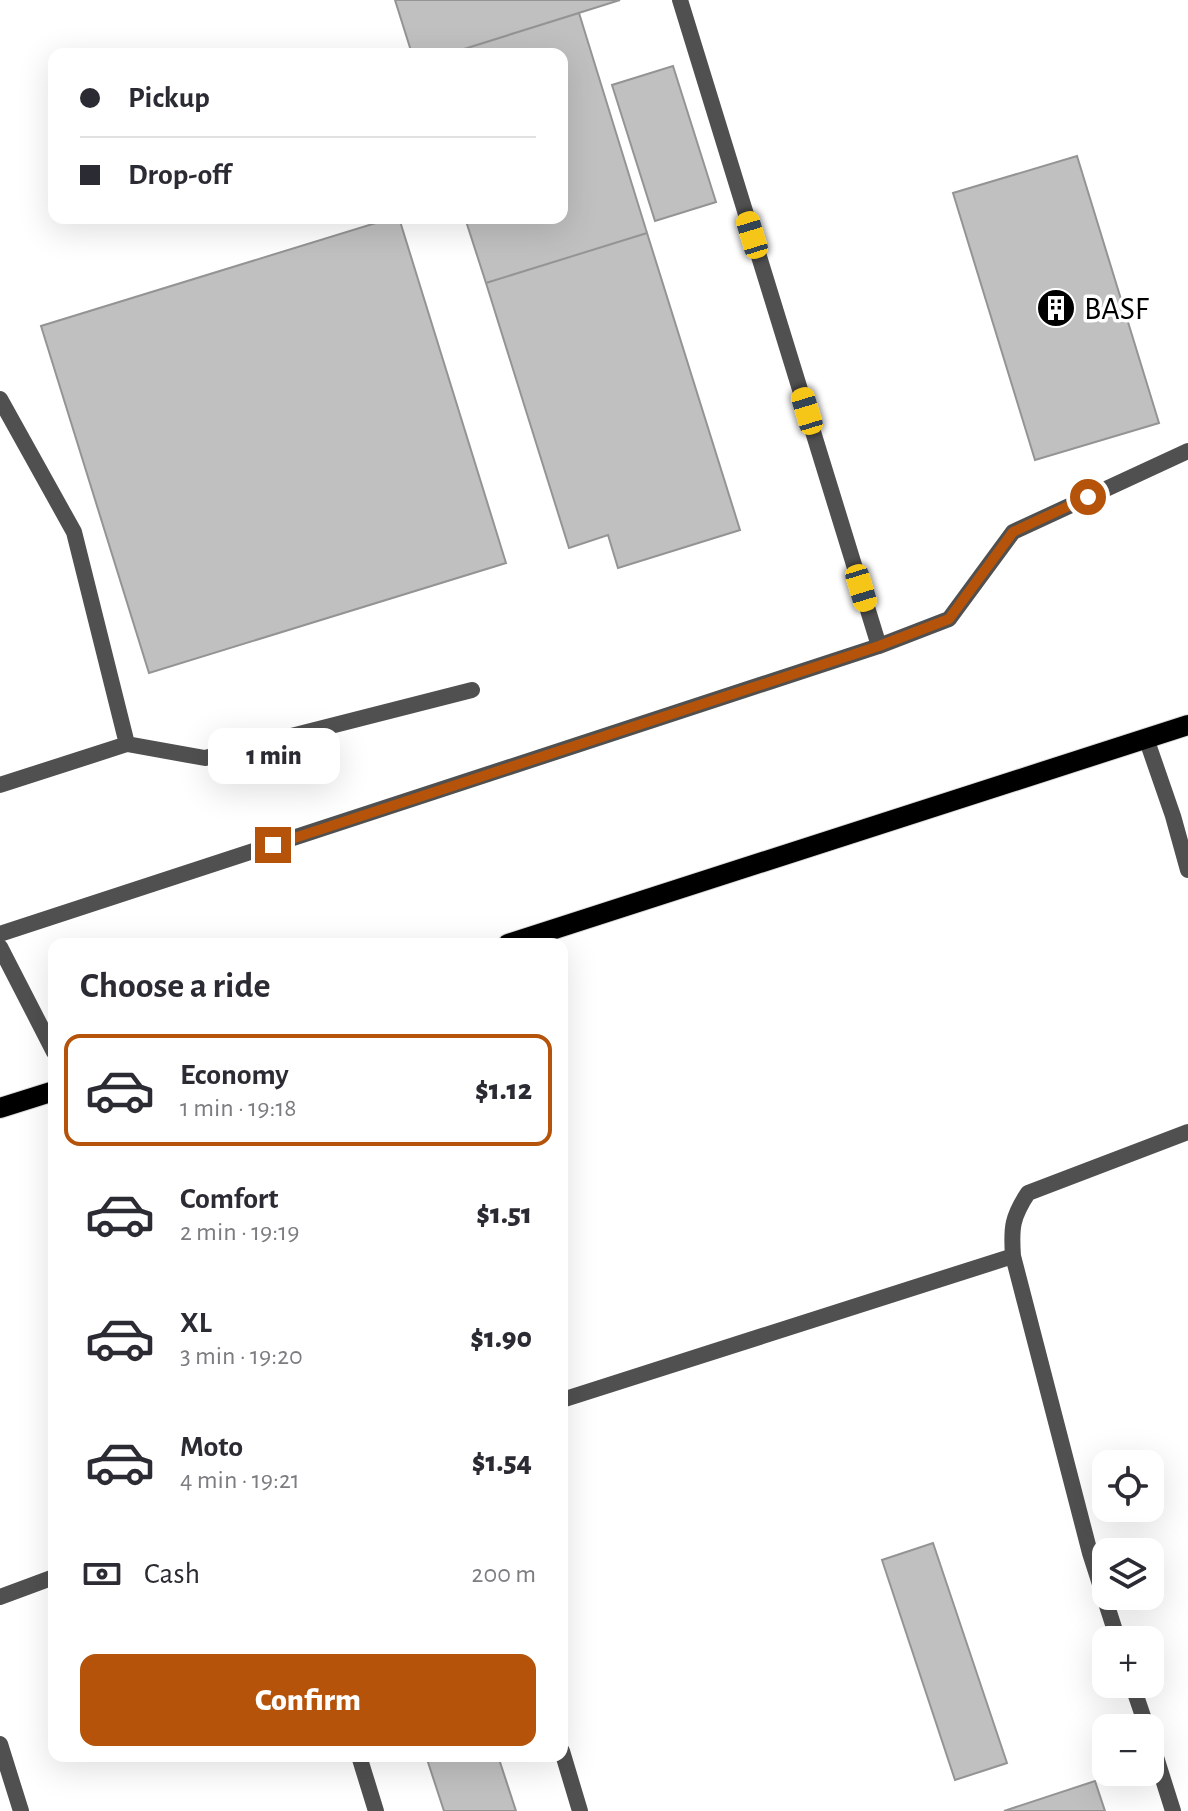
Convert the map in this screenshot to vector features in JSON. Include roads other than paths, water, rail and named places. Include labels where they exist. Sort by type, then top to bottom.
[{"type":"main road","points":[[527,938],[1188,725]]},
{"type":"main road","points":[[0,1108],[48,1093]]},
{"type":"street","points":[[680,0],[879,646]]},
{"type":"street","points":[[0,399],[74,532],[127,744]]},
{"type":"street","points":[[0,934],[879,646],[949,619],[1013,532],[1188,451]]},
{"type":"street","points":[[0,785],[127,744],[205,758],[472,690]]},
{"type":"street","points":[[1146,738],[1188,870]]},
{"type":"street","points":[[0,947],[48,1040]]},
{"type":"street","points":[[1113,1626],[1090,1553],[1013,1256],[1011,1228],[1017,1209],[1028,1193],[1188,1132]]},
{"type":"street","points":[[568,1398],[1013,1256]]},
{"type":"street","points":[[0,1597],[48,1579]]},
{"type":"street","points":[[0,1744],[21,1811]]},
{"type":"street","points":[[361,1762],[376,1811]]},
{"type":"street","points":[[565,1762],[580,1811]]},
{"type":"street","points":[[1164,1782],[1173,1811]]},
{"type":"place","name":"BASF","points":[[1056,308]]}]
